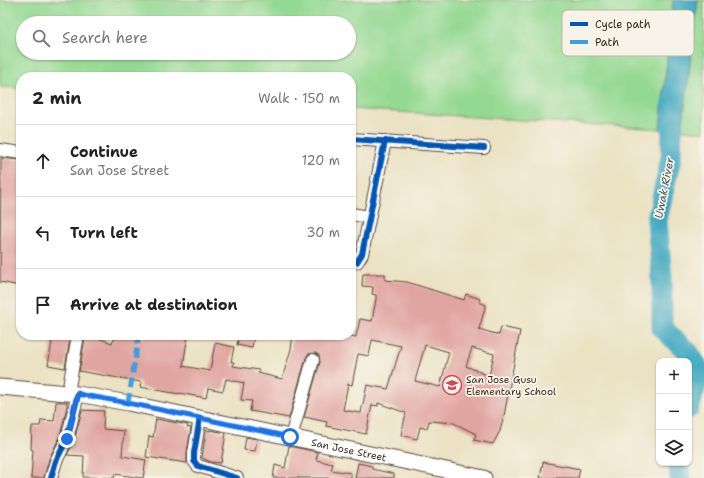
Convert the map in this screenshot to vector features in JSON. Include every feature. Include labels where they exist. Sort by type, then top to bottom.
[{"type":"main road","name":"San Jose Street","points":[[0,387],[73,394],[128,403],[484,478]]},
{"type":"street","points":[[356,139],[484,148]]},
{"type":"street","points":[[356,262],[362,254],[385,141]]},
{"type":"street","points":[[0,150],[16,152]]},
{"type":"street","points":[[356,215],[369,217]]},
{"type":"street","points":[[51,478],[56,461],[67,439],[78,340]]},
{"type":"street","points":[[290,437],[313,360]]},
{"type":"street","points":[[200,418],[194,461],[198,466],[230,477]]},
{"type":"green space","points":[[0,0],[673,0],[672,10],[562,10],[562,56],[667,56],[660,129],[356,109],[356,72],[16,72],[16,88],[0,87]]},
{"type":"green space","points":[[698,0],[704,0],[704,132],[682,130],[691,56],[694,56],[694,32]]},
{"type":"water","points":[[673,0],[698,0],[694,32],[694,10],[672,10]]},
{"type":"water","points":[[667,56],[691,56],[682,130],[660,129]]},
{"type":"building","points":[[1,158],[16,160],[16,285],[0,282]]},
{"type":"building","points":[[363,274],[385,274],[385,280],[407,282],[464,300],[466,294],[480,299],[479,302],[486,305],[479,329],[499,335],[501,327],[520,331],[504,416],[500,431],[493,444],[474,440],[476,434],[454,423],[429,421],[427,429],[420,427],[417,439],[401,435],[406,413],[378,403],[378,406],[372,405],[366,434],[326,426],[327,422],[304,417],[320,362],[319,355],[315,353],[308,354],[306,358],[289,418],[250,411],[252,401],[241,400],[244,383],[226,379],[223,391],[208,388],[206,398],[140,387],[141,382],[79,371],[85,340],[104,340],[112,343],[113,340],[187,340],[183,366],[210,371],[215,343],[234,347],[231,362],[234,362],[233,366],[259,370],[258,373],[282,379],[292,340],[356,340],[360,319],[372,321],[376,299],[376,295],[372,294],[373,287],[362,286]],"holes":[[[372,340],[401,346],[388,389],[367,385],[361,413],[343,410],[348,384],[352,385],[358,354],[369,356]],[[425,345],[449,352],[440,387],[415,381]],[[472,348],[494,354],[489,376],[466,366]]]},
{"type":"building","points":[[52,340],[70,340],[65,368],[48,365]]},
{"type":"building","points":[[238,340],[253,340],[252,348],[237,345]]},
{"type":"building","points":[[56,402],[67,402],[60,436],[49,459],[44,478],[31,478],[33,450],[31,449],[32,426],[40,426],[41,420],[54,421]]},
{"type":"building","points":[[82,410],[104,411],[103,429],[124,431],[122,456],[146,460],[143,478],[115,474],[114,478],[83,477],[84,456],[67,455],[74,441]]},
{"type":"building","points":[[156,419],[188,425],[187,427],[191,428],[187,452],[187,463],[146,457],[149,436],[153,437]]},
{"type":"building","points":[[206,430],[226,433],[221,463],[211,462],[202,458]]},
{"type":"building","points":[[246,437],[257,439],[255,451],[244,450]]},
{"type":"building","points":[[289,446],[318,452],[316,460],[333,464],[331,470],[351,473],[351,478],[273,478],[275,465],[285,468]]},
{"type":"building","points":[[543,462],[580,469],[578,478],[540,478]]},
{"type":"building","points":[[358,463],[372,466],[372,469],[394,474],[394,478],[355,478]]},
{"type":"waterway","name":"Uwak River","points":[[673,102],[671,158],[657,220],[662,278],[662,328],[689,353],[700,371],[692,398]]},
{"type":"waterway","name":"Uwak River","points":[[679,466],[680,478]]},
{"type":"marked path","points":[[128,403],[138,340]]},
{"type":"cycle path","points":[[356,139],[484,148]]},
{"type":"cycle path","points":[[356,262],[362,254],[385,141]]},
{"type":"cycle path","points":[[51,478],[56,461],[67,439],[78,394]]},
{"type":"cycle path","points":[[200,418],[194,461],[198,466],[237,478]]},
{"type":"place","name":"San Jose Gusu Elementary School","points":[[452,385]]},
{"type":"route","points":[[67,439],[78,394],[290,437]]}]
